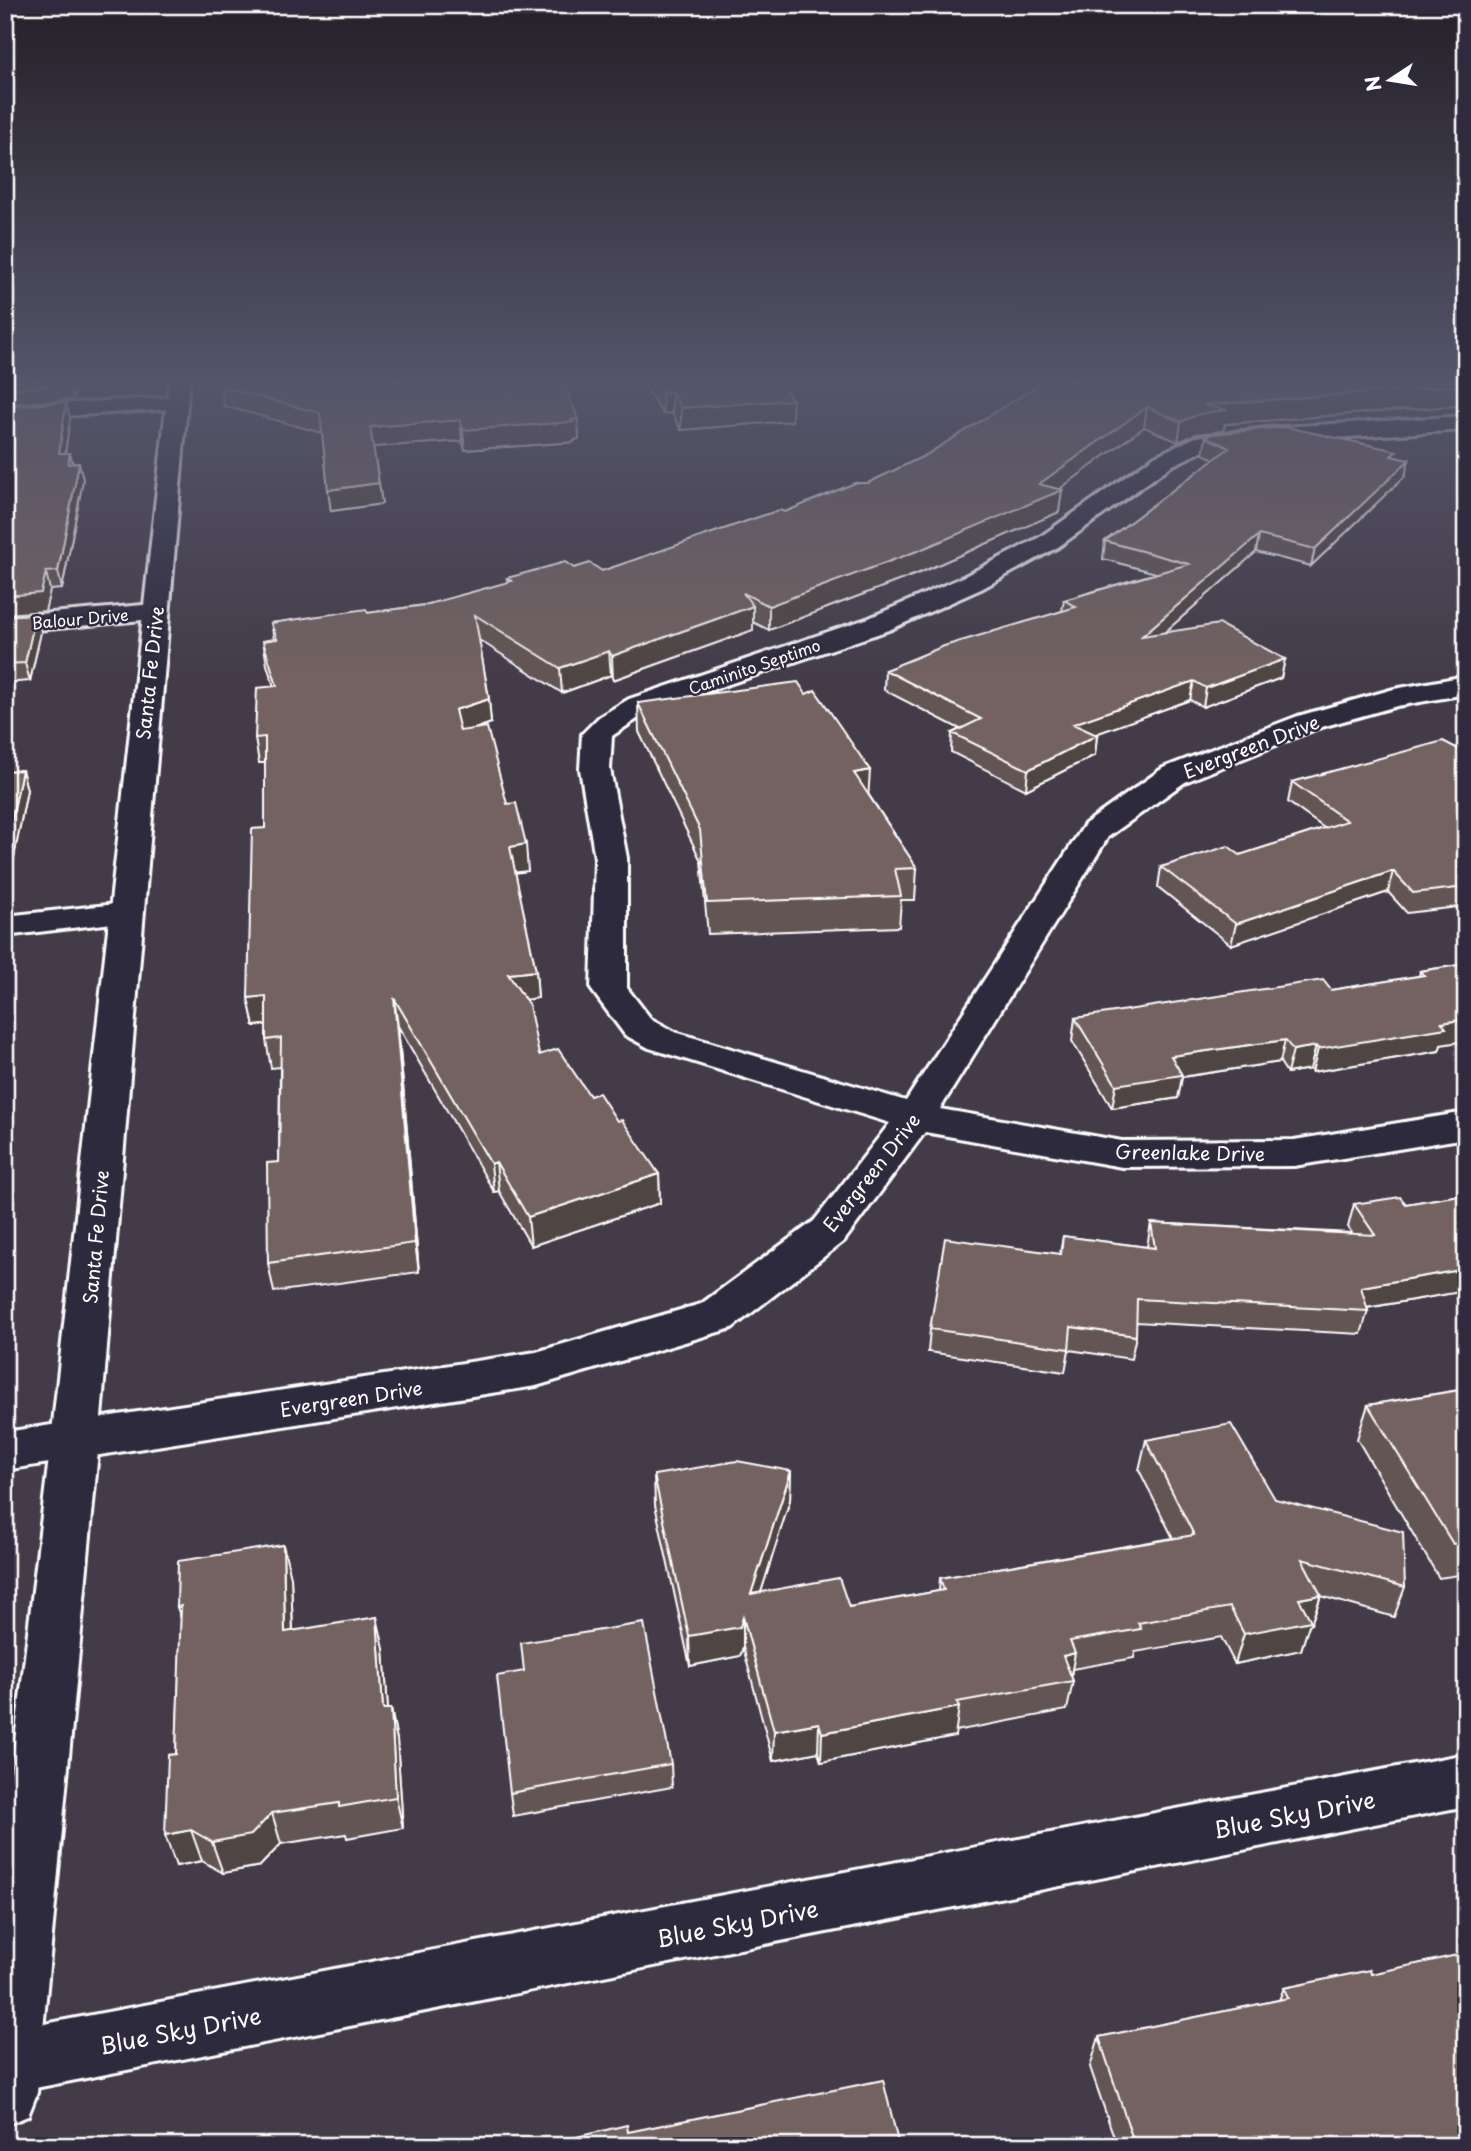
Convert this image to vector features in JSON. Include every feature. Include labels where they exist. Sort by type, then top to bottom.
[{"type":"street","name":"Santa Fe Drive","points":[[7,2078],[75,1441],[169,481]]},
{"type":"street","name":"Caminito Septimo","points":[[915,1117],[662,1040],[638,1027],[609,989],[611,858],[595,769],[597,734],[609,723],[639,705],[878,624],[972,583],[1049,542],[1134,481]]},
{"type":"street","name":"Balour Drive","points":[[5,625],[155,612]]},
{"type":"street","name":"Evergreen Drive","points":[[5,1451],[536,1368],[716,1316],[829,1231],[915,1117],[1096,831],[1174,775],[1308,722],[1394,698],[1466,685]]},
{"type":"street","points":[[5,926],[126,913]]},
{"type":"street","name":"Greenlake Drive","points":[[915,1117],[1122,1154],[1294,1153],[1466,1125]]},
{"type":"street","name":"Blue Sky Drive","points":[[7,2078],[1466,1780]]},
{"type":"building","points":[[5,481],[75,481],[58,571],[46,572],[41,593],[5,596]]},
{"type":"building","points":[[327,481],[379,483],[328,490]]},
{"type":"building","points":[[1043,481],[1039,484],[1062,490],[920,550],[769,606],[743,593],[753,606],[612,656],[609,651],[560,668],[475,615],[489,699],[455,710],[460,731],[487,727],[507,804],[516,803],[526,844],[510,847],[536,971],[508,974],[529,1005],[539,1055],[558,1049],[590,1096],[599,1093],[617,1121],[622,1120],[659,1174],[528,1217],[496,1162],[491,1164],[394,998],[415,1243],[268,1263],[267,1163],[279,1162],[281,1038],[266,1040],[266,996],[248,998],[252,829],[265,828],[265,737],[255,738],[257,688],[277,686],[263,641],[277,639],[271,623],[366,609],[368,613],[425,605],[512,581],[507,578],[565,562],[574,568],[590,563],[602,571],[779,510],[785,512],[855,483]]},
{"type":"building","points":[[1184,481],[1386,481],[1315,549],[1259,535],[1142,636],[1219,624],[1285,659],[1206,688],[1194,681],[1073,724],[1097,735],[1028,770],[952,733],[981,719],[885,670],[944,646],[1076,607],[1064,600],[1189,564],[1105,541]]},
{"type":"building","points":[[36,614],[25,663],[5,664],[5,616]]},
{"type":"building","points":[[798,682],[806,694],[815,690],[870,770],[854,773],[917,868],[895,869],[901,896],[707,903],[700,830],[638,703]]},
{"type":"building","points":[[1443,741],[1466,753],[1466,887],[1413,893],[1393,871],[1236,924],[1161,867],[1228,846],[1240,855],[1347,821],[1292,782]]},
{"type":"building","points":[[22,770],[5,852],[5,771]]},
{"type":"building","points":[[1466,964],[1466,1019],[1442,1023],[1446,1028],[1318,1049],[1316,1046],[1293,1050],[1285,1040],[1171,1056],[1182,1075],[1116,1085],[1075,1018],[1323,980],[1331,990],[1424,975],[1420,971]]},
{"type":"building","points":[[1466,1194],[1466,1269],[1361,1287],[1368,1311],[1137,1299],[1136,1336],[1071,1327],[1069,1349],[930,1329],[945,1238],[1061,1254],[1063,1236],[1155,1248],[1151,1223],[1375,1235],[1354,1204],[1400,1197],[1406,1204]]},
{"type":"building","points":[[1466,1389],[1466,1542],[1453,1544],[1368,1405]]},
{"type":"building","points":[[1231,1424],[1275,1499],[1403,1532],[1405,1587],[1302,1559],[1321,1595],[1299,1599],[1311,1621],[1244,1634],[1230,1607],[1138,1623],[1141,1629],[1070,1641],[1075,1653],[1063,1656],[1073,1681],[957,1702],[959,1707],[822,1733],[819,1723],[774,1731],[743,1617],[740,1627],[689,1636],[654,1475],[737,1461],[791,1471],[751,1594],[839,1578],[849,1607],[944,1590],[940,1578],[1194,1535],[1146,1440]]},
{"type":"building","points":[[283,1545],[285,1632],[377,1617],[383,1709],[391,1709],[396,1797],[339,1807],[339,1803],[272,1813],[251,1835],[212,1842],[191,1830],[165,1835],[168,1755],[176,1754],[181,1606],[177,1607],[178,1561]]},
{"type":"building","points":[[644,1623],[671,1764],[510,1793],[497,1676],[524,1671],[521,1643]]},
{"type":"building","points":[[1466,1953],[1466,2146],[1135,2146],[1099,2037],[1288,1998],[1284,1988],[1370,1970],[1371,1974]]},
{"type":"building","points":[[883,2080],[899,2146],[566,2146],[573,2144],[572,2138],[627,2125],[628,2132]]}]
